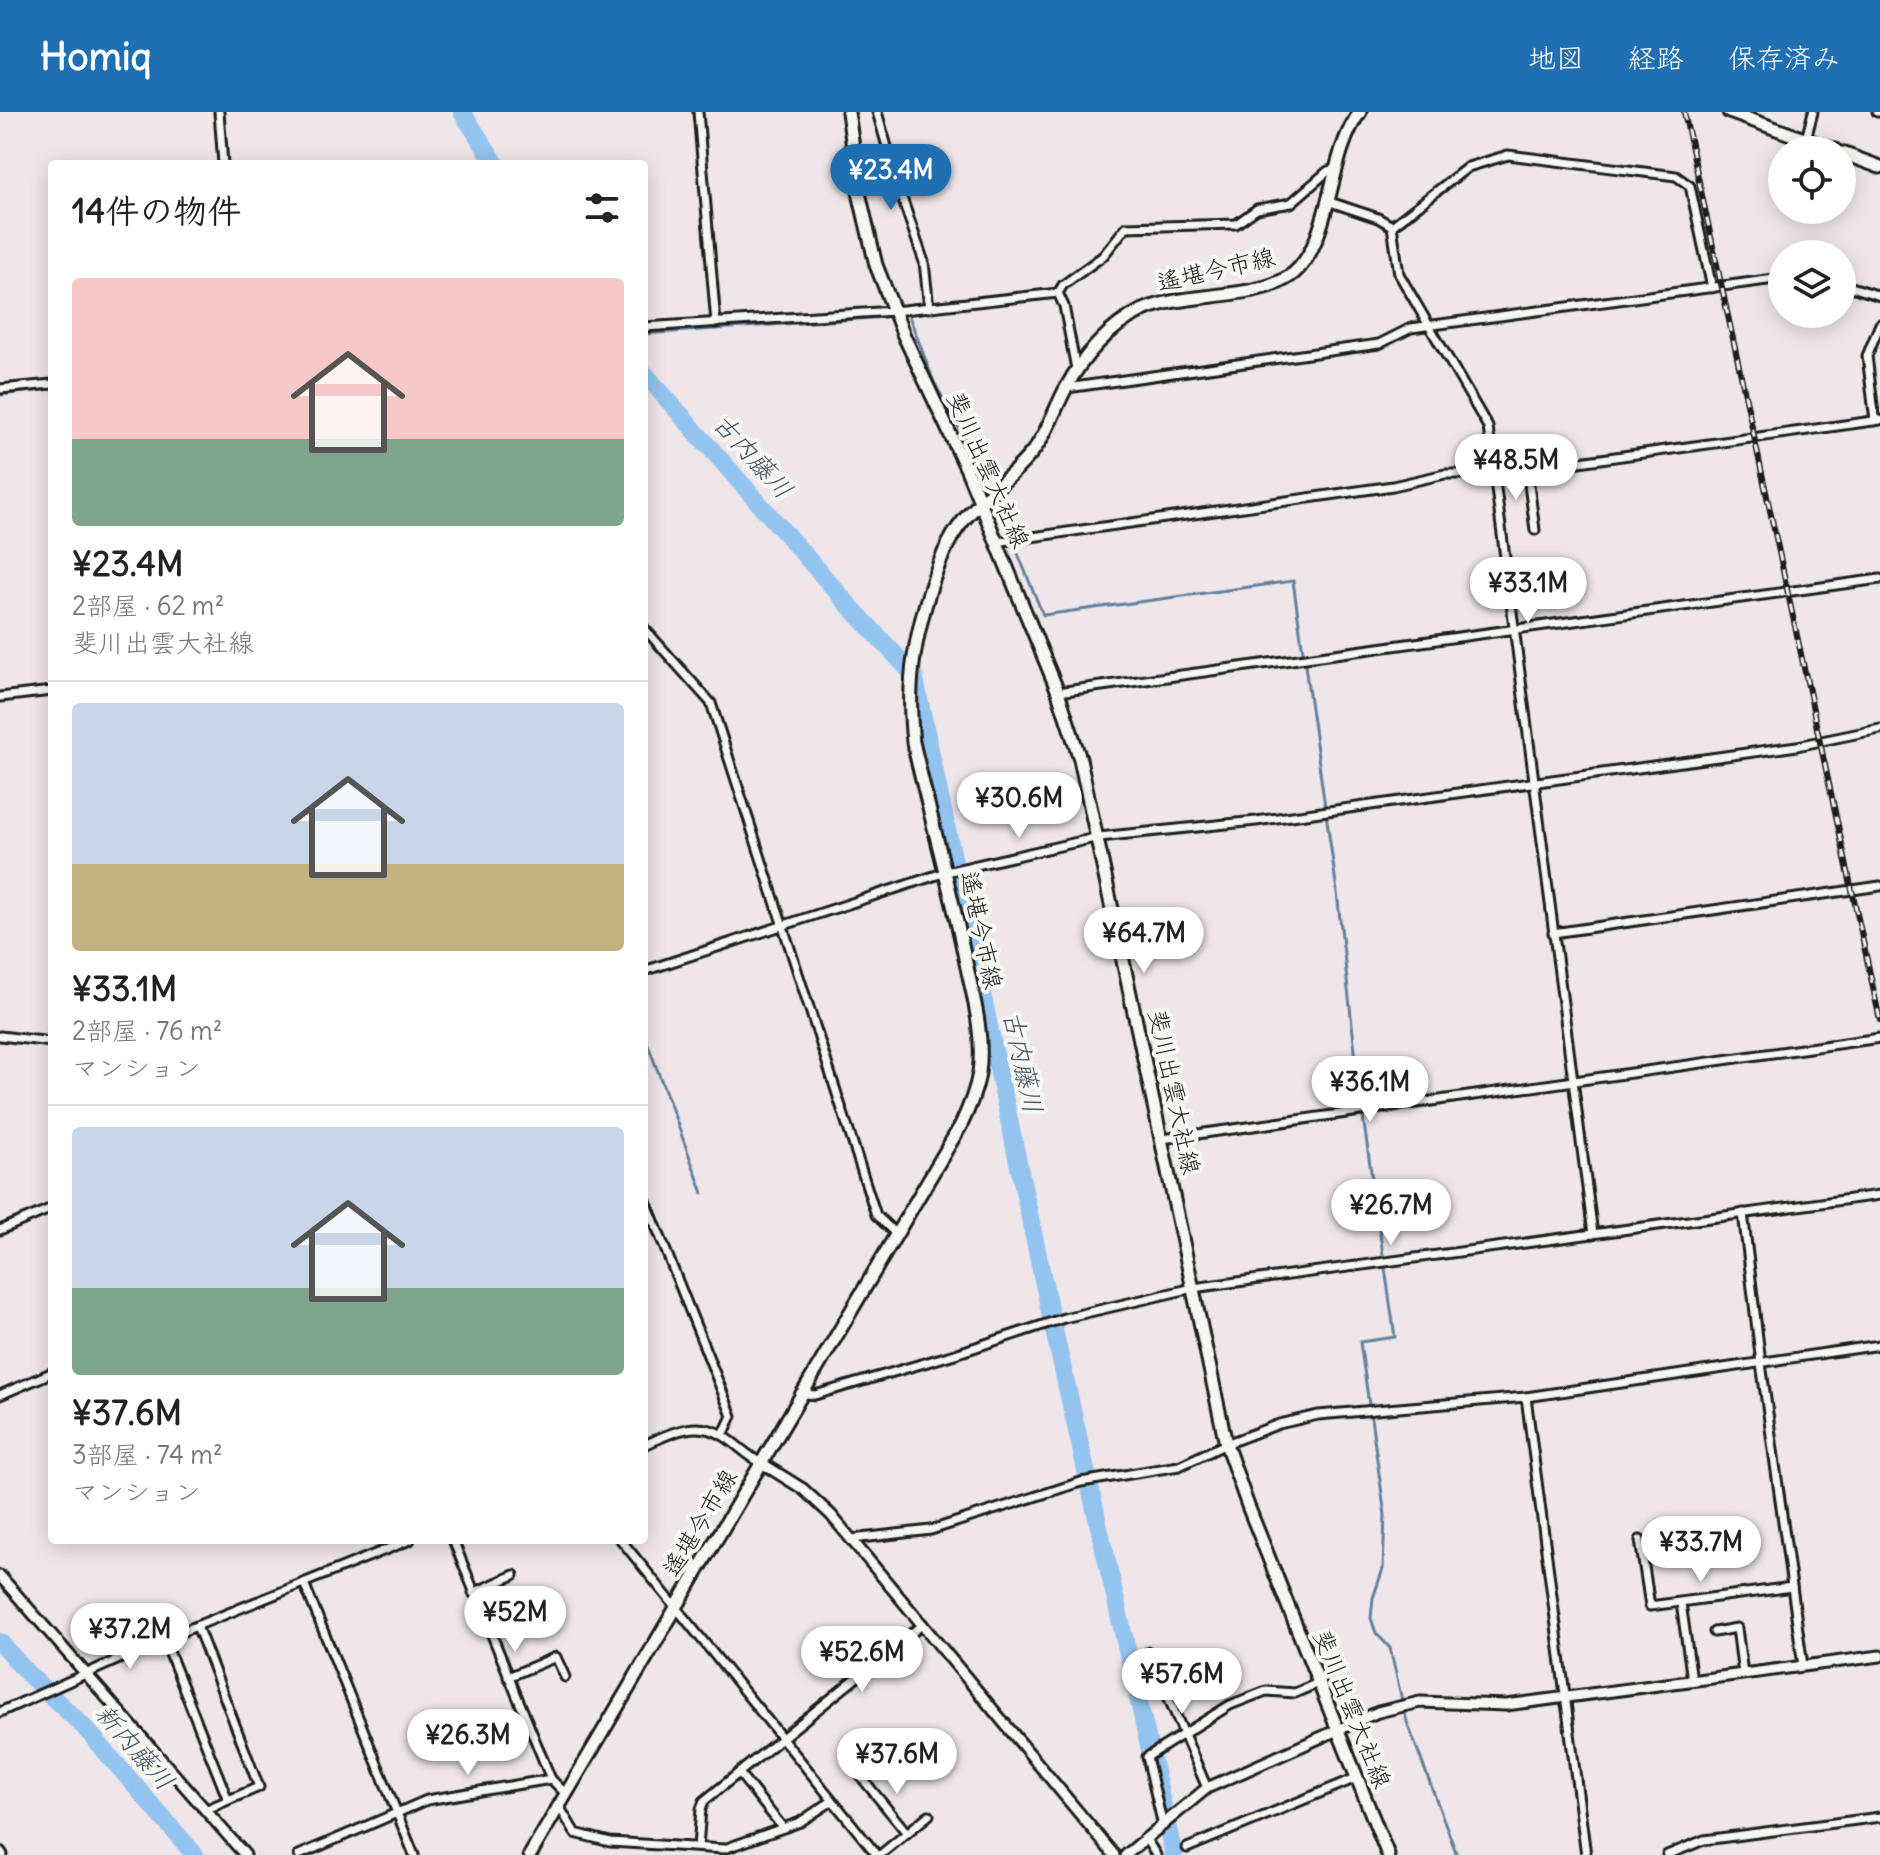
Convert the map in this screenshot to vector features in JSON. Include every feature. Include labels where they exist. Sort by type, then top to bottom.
[{"type":"main road","name":"斐川出雲大社線","points":[[848,112],[860,197],[876,265],[980,502],[1058,692],[1080,759],[1226,1444],[1336,1731],[1388,1855]]},
{"type":"main road","name":"遙堪今市線","points":[[530,1855],[763,1464],[800,1393],[961,1125],[973,1098],[981,1045],[978,1019],[946,872],[913,742],[913,663],[941,558],[952,534],[1034,450],[1076,369],[1102,340],[1142,311],[1165,303],[1249,290],[1284,280],[1296,272],[1315,241],[1348,130],[1358,113]]},
{"type":"main road","points":[[1736,113],[1798,136]]},
{"type":"main road","points":[[1856,158],[1880,167]]},
{"type":"street","points":[[219,112],[223,160]]},
{"type":"street","points":[[698,112],[716,323]]},
{"type":"street","points":[[877,112],[924,262],[929,308]]},
{"type":"street","points":[[1807,136],[1813,112]]},
{"type":"street","points":[[1392,226],[1468,167],[1508,155],[1676,176],[1690,186],[1712,288]]},
{"type":"street","points":[[1058,293],[1063,285],[1103,256],[1126,227],[1236,224],[1257,209],[1291,203],[1328,171],[1336,169]]},
{"type":"street","points":[[1327,201],[1378,218],[1392,226]]},
{"type":"street","points":[[1392,226],[1399,274],[1488,427],[1593,1234]]},
{"type":"street","points":[[1065,389],[1379,344],[1411,328],[1768,280]]},
{"type":"street","points":[[1856,288],[1880,296]]},
{"type":"street","points":[[648,327],[894,311],[1058,293]]},
{"type":"street","points":[[1058,293],[1064,306],[1076,369]]},
{"type":"street","points":[[996,542],[1393,486],[1445,474],[1493,474],[1878,421],[1867,356],[1880,324]]},
{"type":"street","points":[[0,389],[48,384]]},
{"type":"street","points":[[1527,469],[1535,530]]},
{"type":"street","points":[[1058,692],[1880,579]]},
{"type":"street","points":[[648,632],[711,703],[876,1215],[896,1234]]},
{"type":"street","points":[[0,697],[48,691]]},
{"type":"street","points":[[648,970],[946,872],[1099,837],[1256,821],[1797,746],[1880,729]]},
{"type":"street","points":[[1553,933],[1880,886]]},
{"type":"street","points":[[0,1025],[1,1036],[48,1042]]},
{"type":"street","points":[[1162,1139],[1880,1038]]},
{"type":"street","points":[[800,1393],[815,1395],[1064,1318],[1193,1288],[1880,1195]]},
{"type":"street","points":[[648,1206],[732,1416],[723,1435]]},
{"type":"street","points":[[0,1230],[48,1210]]},
{"type":"street","points":[[1743,1213],[1803,1666]]},
{"type":"street","points":[[852,1539],[931,1530],[1081,1482],[1179,1466],[1279,1424],[1318,1415],[1526,1397],[1880,1345]]},
{"type":"street","points":[[0,1395],[48,1374]]},
{"type":"street","points":[[1526,1397],[1586,1855]]},
{"type":"street","points":[[648,1443],[694,1426],[723,1435],[745,1454],[803,1489],[852,1539],[1114,1855]]},
{"type":"street","points":[[1640,1540],[1650,1606],[1792,1587]]},
{"type":"street","points":[[0,1712],[164,1639],[400,1544]]},
{"type":"street","points":[[455,1544],[551,1779],[566,1794]]},
{"type":"street","points":[[624,1544],[878,1855],[929,1815]]},
{"type":"street","points":[[473,1593],[514,1575]]},
{"type":"street","points":[[0,1576],[80,1675],[245,1855]]},
{"type":"street","points":[[304,1583],[414,1855]]},
{"type":"street","points":[[1681,1603],[1692,1680]]},
{"type":"street","points":[[486,1624],[529,1606]]},
{"type":"street","points":[[698,1847],[704,1801],[923,1624]]},
{"type":"street","points":[[197,1626],[259,1787],[205,1810]]},
{"type":"street","points":[[1714,1632],[1737,1628],[1743,1674]]},
{"type":"street","points":[[164,1639],[228,1800]]},
{"type":"street","points":[[1149,1652],[1207,1788]]},
{"type":"street","points":[[1126,1855],[1207,1788],[1378,1712],[1420,1702],[1506,1705],[1880,1656]]},
{"type":"street","points":[[508,1677],[556,1657],[565,1677]]},
{"type":"street","points":[[1163,1826],[1147,1757],[1230,1705],[1266,1691],[1295,1693],[1318,1683]]},
{"type":"street","points":[[739,1773],[783,1828]]},
{"type":"street","points":[[862,1778],[907,1833]]},
{"type":"street","points":[[1187,1848],[1356,1778]]},
{"type":"street","points":[[299,1855],[427,1800],[551,1779]]},
{"type":"street","points":[[559,1806],[575,1833],[610,1842],[724,1849],[800,1822],[832,1801]]},
{"type":"street","points":[[1667,1855],[1704,1840],[1880,1817]]},
{"type":"street","points":[[1146,1839],[1156,1855]]},
{"type":"waterway","name":"古内藤川","points":[[462,112],[493,160]]},
{"type":"waterway","points":[[909,316],[934,382],[980,466]]},
{"type":"waterway","points":[[648,334],[886,317]]},
{"type":"waterway","name":"古内藤川","points":[[648,378],[914,675],[1053,1326],[1174,1855]]},
{"type":"waterway","points":[[0,395],[48,389]]},
{"type":"waterway","points":[[1001,512],[1043,615],[1293,581],[1336,884],[1361,1103],[1395,1337],[1360,1342],[1385,1515],[1383,1569],[1373,1598],[1371,1618],[1376,1633],[1390,1648],[1407,1722],[1457,1855]]},
{"type":"waterway","points":[[648,1045],[703,1193]]},
{"type":"waterway","name":"新内藤川","points":[[0,1642],[27,1673],[85,1728],[195,1855]]},
{"type":"railway","points":[[1684,112],[1880,1020]]}]
